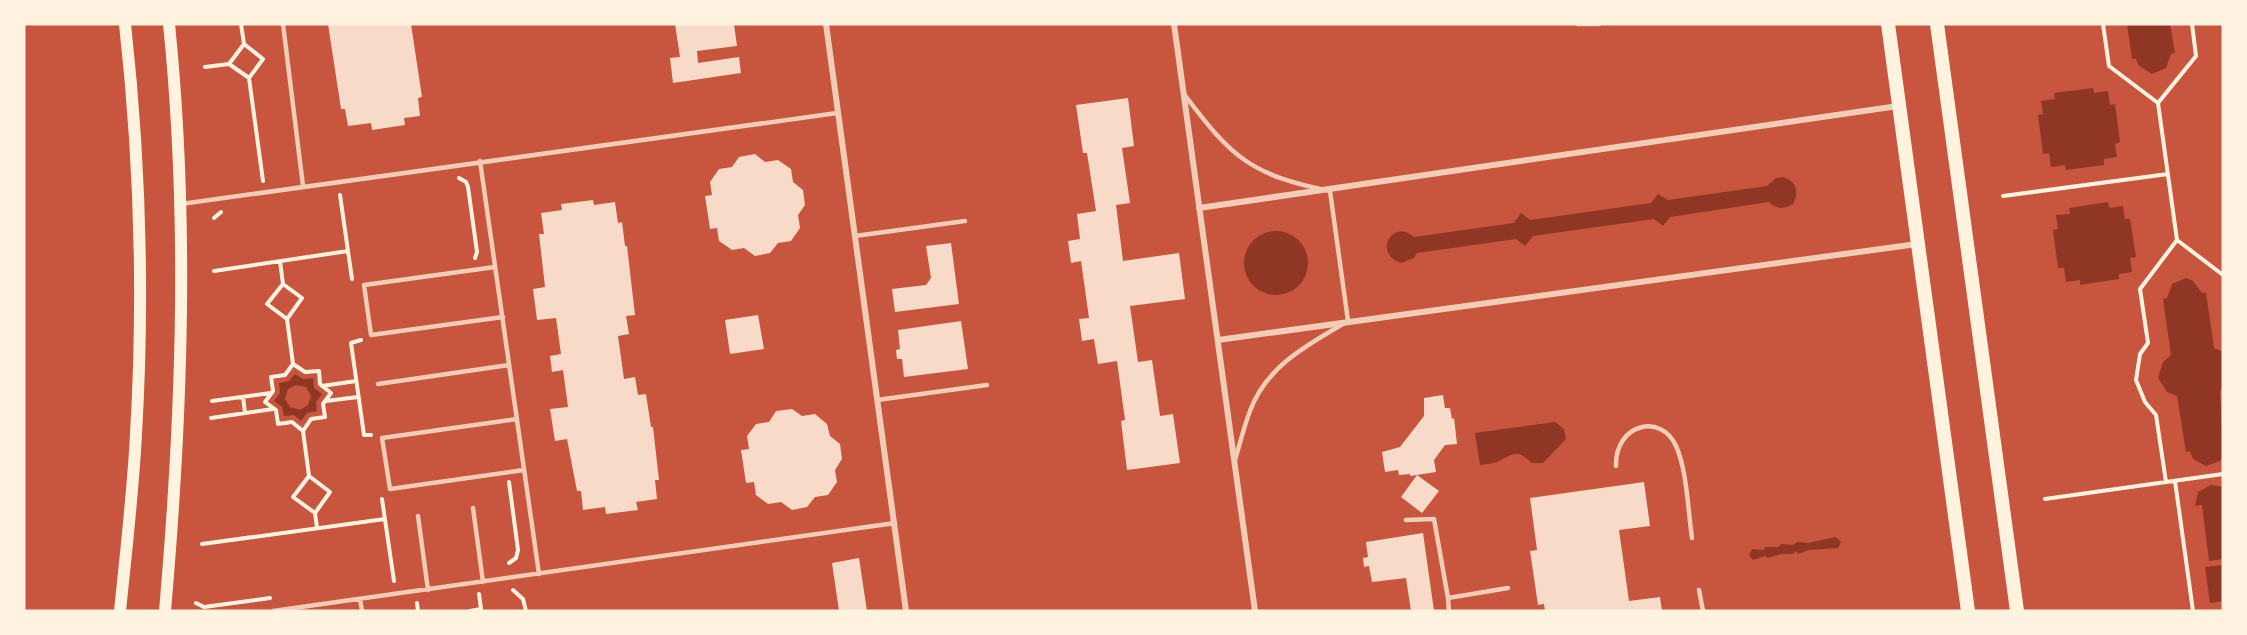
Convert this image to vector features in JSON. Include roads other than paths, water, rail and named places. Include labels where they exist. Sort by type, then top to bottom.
[{"type":"main road","points":[[120,611],[136,434],[140,322],[138,209],[125,24]]},
{"type":"main road","points":[[165,611],[178,435],[182,317],[181,204],[169,24]]},
{"type":"main road","points":[[1888,24],[1968,611]]},
{"type":"main road","points":[[1936,24],[2017,611]]},
{"type":"street","points":[[826,24],[906,611]]},
{"type":"street","points":[[1174,24],[1255,611]]},
{"type":"street","points":[[1199,208],[1898,106]]},
{"type":"street","points":[[1218,340],[1917,244]]},
{"type":"lane","points":[[283,24],[303,186]]},
{"type":"lane","points":[[1578,24],[1599,24]]},
{"type":"lane","points":[[1184,94],[1220,140],[1250,165],[1296,184],[1330,190],[1348,321],[1289,357],[1272,375],[1251,409],[1235,462]]},
{"type":"lane","points":[[181,204],[837,113]]},
{"type":"lane","points":[[480,161],[539,574]]},
{"type":"lane","points":[[855,236],[965,221]]},
{"type":"lane","points":[[495,267],[364,285],[369,325],[371,335],[503,317]]},
{"type":"lane","points":[[378,384],[509,365]]},
{"type":"lane","points":[[877,400],[987,385]]},
{"type":"lane","points":[[517,419],[382,438],[390,489],[524,470]]},
{"type":"lane","points":[[1616,466],[1619,443],[1630,431],[1644,427],[1655,428],[1672,437],[1679,454],[1692,538]]},
{"type":"lane","points":[[473,508],[483,582]]},
{"type":"lane","points":[[418,516],[428,590]]},
{"type":"lane","points":[[1406,520],[1434,519],[1449,611]]},
{"type":"lane","points":[[273,611],[894,523]]},
{"type":"lane","points":[[1448,598],[1508,588]]},
{"type":"lane","points":[[1700,590],[1703,611]]},
{"type":"lane","points":[[360,599],[362,611]]}]
